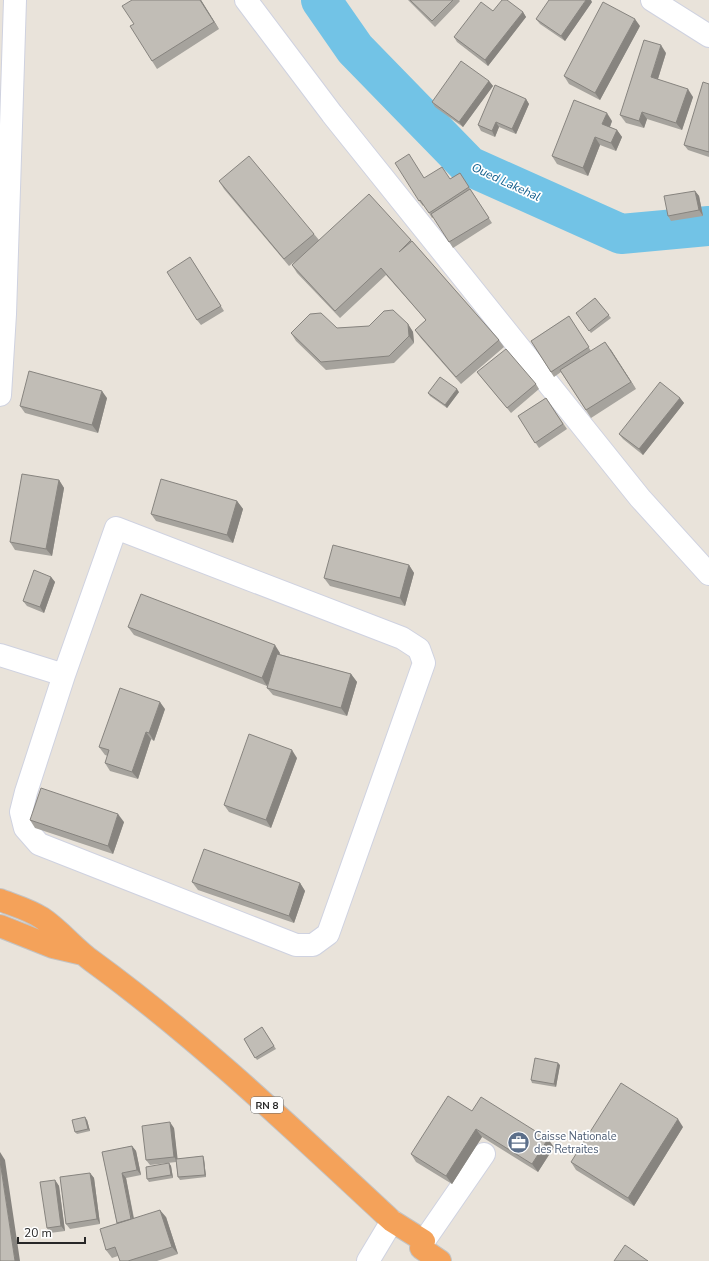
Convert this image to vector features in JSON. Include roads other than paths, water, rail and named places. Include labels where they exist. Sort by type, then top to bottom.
[{"type":"highway","name":"RN 8","points":[[0,900],[40,916],[61,932],[83,954],[130,988],[224,1066],[392,1221],[424,1241]]},
{"type":"highway","name":"RN 8","points":[[0,926],[53,948],[83,954]]},
{"type":"highway","points":[[424,1241],[421,1248],[440,1261]]},
{"type":"street","points":[[0,395],[15,0]]},
{"type":"street","points":[[246,0],[332,114],[640,498],[709,574]]},
{"type":"street","points":[[652,0],[709,36]]},
{"type":"street","points":[[116,528],[402,638],[419,649],[424,663],[328,934],[313,945],[296,945],[39,844],[25,828],[21,812],[64,675],[116,528]]},
{"type":"street","points":[[0,654],[64,675]]},
{"type":"street","points":[[424,1241],[484,1154]]},
{"type":"street","points":[[368,1261],[392,1221]]},
{"type":"waterway","name":"Oued Lakehal","points":[[321,0],[355,49],[469,166],[621,234],[709,226]]},
{"type":"place","name":"Caisse Nationale des Retraites","points":[[518,1142]]}]
